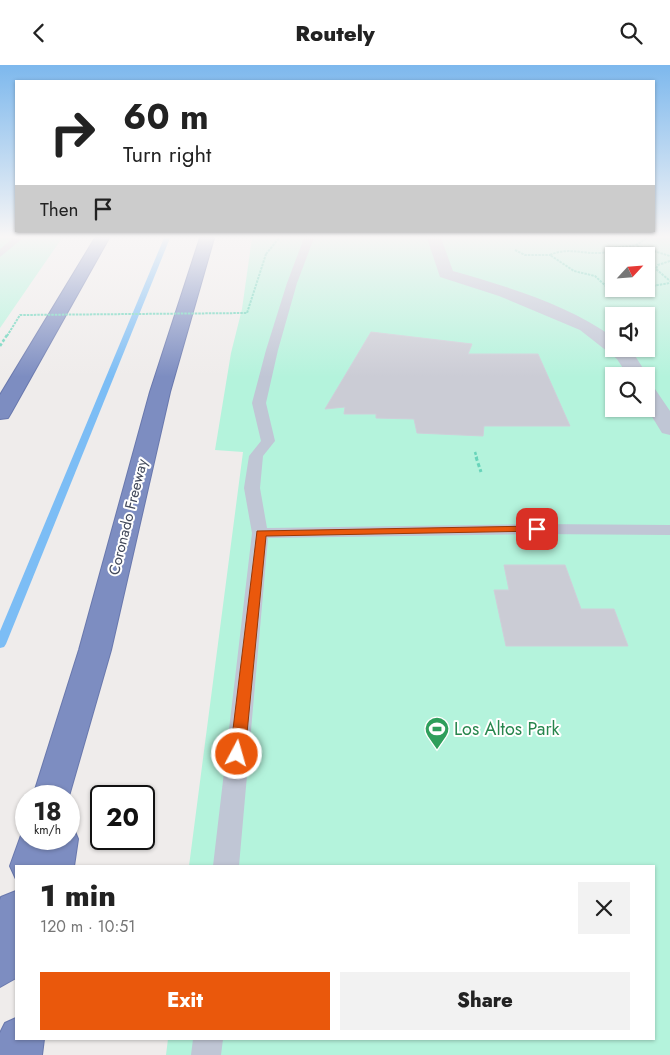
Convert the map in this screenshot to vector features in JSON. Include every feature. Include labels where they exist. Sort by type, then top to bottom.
[{"type":"highway","points":[[0,413],[75,284]]},
{"type":"highway","name":"Coronado Freeway","points":[[54,785],[95,650],[160,392],[193,284]]},
{"type":"highway","points":[[69,785],[95,650]]},
{"type":"highway","points":[[30,865],[35,850]]},
{"type":"highway","points":[[54,865],[57,850]]},
{"type":"highway","points":[[0,965],[15,914]]},
{"type":"highway","points":[[18,1055],[21,1040]]},
{"type":"street","points":[[479,284],[505,292],[586,326],[605,340]]},
{"type":"street","points":[[655,404],[670,428]]},
{"type":"lane","points":[[226,865],[260,533],[252,488],[256,456],[268,441],[259,403],[272,350],[292,284]]},
{"type":"lane","points":[[260,533],[537,529],[670,530]]},
{"type":"lane","points":[[206,1055],[208,1040]]},
{"type":"path","points":[[0,346],[20,315],[246,313],[256,284]]},
{"type":"path","points":[[475,452],[481,472]]},
{"type":"green space","points":[[0,284],[30,284],[0,328]]},
{"type":"green space","name":"Los Altos Park","points":[[245,284],[605,284],[605,297],[655,297],[655,284],[670,284],[670,1055],[166,1055],[168,1040],[655,1040],[655,865],[189,865],[243,452],[215,450],[231,353],[242,309]]},
{"type":"building","points":[[371,332],[472,344],[468,354],[538,354],[570,426],[484,426],[483,436],[417,433],[414,419],[376,418],[376,414],[344,414],[345,407],[325,409]]},
{"type":"building","points":[[504,565],[565,565],[581,609],[614,609],[628,646],[506,646],[494,590],[509,590]]},
{"type":"waterway","points":[[0,644],[148,284]]},
{"type":"place","name":"Los Altos Park","points":[[437,750]]},
{"type":"route","points":[[237,754],[260,533],[537,529]]}]
